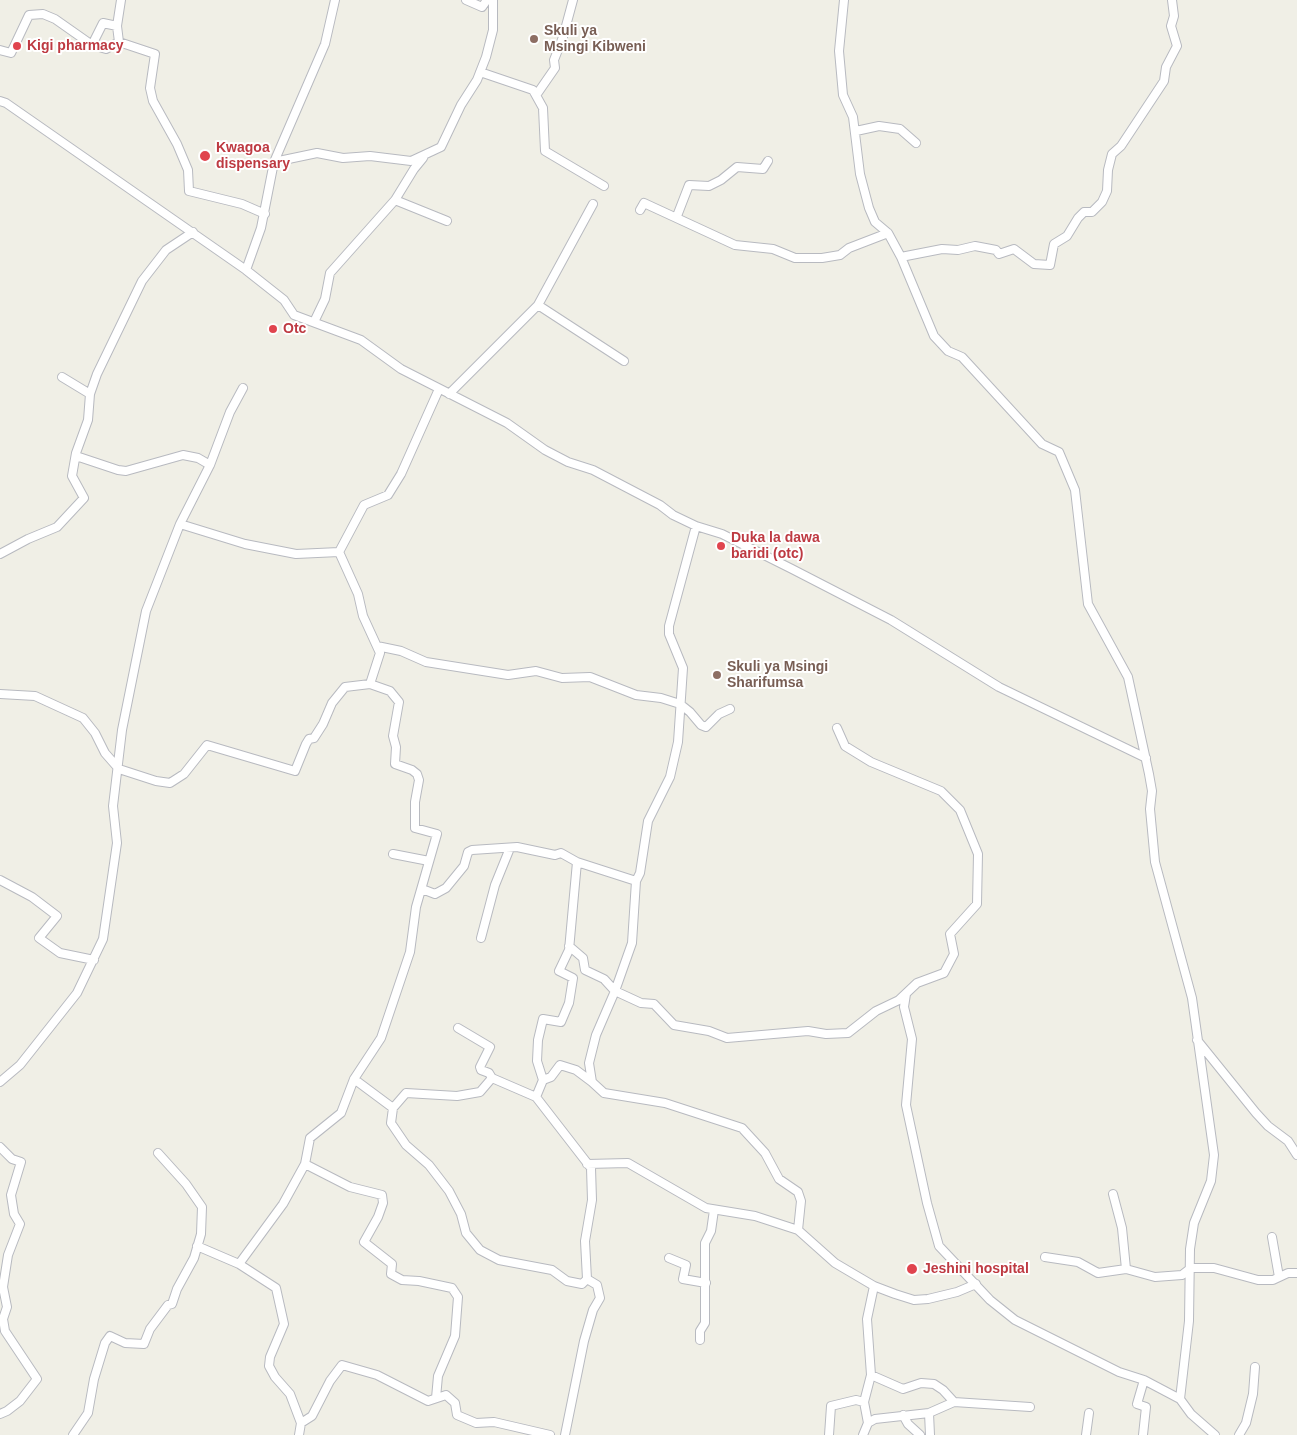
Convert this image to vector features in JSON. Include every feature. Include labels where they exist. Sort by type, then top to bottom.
[{"type":"street","points":[[120,42],[117,26],[121,0]]},
{"type":"street","points":[[246,270],[265,214],[274,162],[325,44],[335,0]]},
{"type":"street","points":[[466,0],[482,7],[488,0]]},
{"type":"street","points":[[274,162],[317,153],[343,158],[370,156],[398,161],[411,161],[441,147],[461,105],[480,72],[493,30],[493,0]]},
{"type":"street","points":[[537,94],[555,68],[554,60],[563,37],[573,0]]},
{"type":"street","points":[[844,0],[839,51],[843,96],[853,117],[860,174],[869,208],[875,222],[888,233],[901,257],[934,336],[948,351],[962,357],[1042,444],[1060,452],[1075,490],[1088,604],[1128,677],[1152,791],[1150,809],[1155,862],[1189,989],[1214,1155],[1211,1180],[1194,1223],[1190,1249],[1189,1321],[1180,1399]]},
{"type":"street","points":[[901,257],[942,249],[958,250],[975,246],[996,250],[999,254],[1014,249],[1034,264],[1050,265],[1054,244],[1067,236],[1084,212],[1092,212],[1102,202],[1107,191],[1108,170],[1112,154],[1121,146],[1135,122],[1164,81],[1166,68],[1177,46],[1171,26],[1174,16],[1172,0]]},
{"type":"street","points":[[0,50],[11,53],[29,15],[43,14],[54,19],[92,45],[106,49],[120,42],[156,54],[150,88],[152,102],[177,144],[188,170],[189,191],[242,204],[265,214]]},
{"type":"street","points":[[92,45],[103,24],[117,26]]},
{"type":"street","points":[[480,72],[533,90],[537,94],[543,108],[545,151],[604,186]]},
{"type":"street","points":[[0,101],[246,270],[284,300],[294,315],[361,340],[400,369],[507,423],[560,458],[593,470],[696,526],[722,534],[792,569],[891,620],[998,687],[1146,758]]},
{"type":"street","points":[[856,131],[879,126],[900,129],[916,143]]},
{"type":"street","points":[[314,322],[325,299],[330,273],[395,200],[414,169],[425,156]]},
{"type":"street","points":[[677,216],[689,185],[708,186],[721,180],[737,166],[763,169],[768,161]]},
{"type":"street","points":[[395,200],[446,221]]},
{"type":"street","points":[[640,210],[644,203],[677,216],[734,244],[773,249],[795,258],[822,258],[840,255],[849,248],[888,233]]},
{"type":"street","points":[[449,394],[538,305],[593,204]]},
{"type":"street","points":[[0,554],[28,539],[58,527],[84,498],[72,476],[76,456],[88,420],[90,394],[97,374],[142,281],[166,250],[193,232]]},
{"type":"street","points":[[538,305],[624,361]]},
{"type":"street","points":[[62,377],[90,394]]},
{"type":"street","points":[[0,1082],[20,1065],[77,992],[103,938],[117,843],[113,806],[119,769],[122,730],[146,611],[180,524],[210,465],[233,405],[243,388]]},
{"type":"street","points":[[339,552],[364,505],[388,495],[401,474],[439,389]]},
{"type":"street","points":[[76,456],[126,471],[183,456],[198,458],[210,465]]},
{"type":"street","points":[[180,524],[245,544],[296,554],[339,552]]},
{"type":"street","points":[[592,1082],[589,1063],[596,1035],[615,991],[632,943],[636,881],[640,873],[648,821],[670,777],[678,742],[680,704],[684,683],[683,668],[669,634],[669,626],[696,526]]},
{"type":"street","points":[[339,552],[358,594],[363,616],[380,653],[370,684]]},
{"type":"street","points":[[377,646],[401,651],[426,662],[500,674],[536,671],[562,678],[590,677],[636,695],[680,704],[701,725],[706,727],[719,714],[730,709]]},
{"type":"street","points":[[0,694],[35,696],[83,718],[95,733],[105,753],[119,769],[156,781],[170,783],[184,774],[207,745],[295,770],[309,739],[314,738],[327,718],[332,703],[345,687],[370,684],[390,691],[399,702],[393,736],[396,747],[395,764],[418,774],[419,780],[415,802],[416,828],[437,834],[416,907],[410,952],[382,1038],[354,1079],[341,1113],[310,1138],[305,1164],[283,1204],[238,1264]]},
{"type":"street","points":[[569,946],[583,958],[584,970],[604,979],[615,991],[641,1003],[654,1004],[674,1025],[709,1031],[727,1038],[808,1031],[826,1034],[848,1033],[876,1011],[906,994],[917,983],[938,976],[949,966],[954,954],[950,934],[977,904],[978,854],[960,810],[940,791],[871,762],[846,746],[837,728]]},
{"type":"street","points":[[422,889],[435,894],[446,888],[464,866],[468,852],[479,849],[517,847],[555,855],[561,854],[577,862],[636,881]]},
{"type":"street","points":[[481,938],[495,884],[510,848]]},
{"type":"street","points":[[393,854],[429,862]]},
{"type":"street","points":[[536,1096],[543,1080],[537,1061],[538,1040],[543,1019],[561,1022],[567,1010],[573,978],[559,971],[569,946],[577,862]]},
{"type":"street","points":[[0,880],[32,897],[57,916],[39,938],[60,954],[94,960]]},
{"type":"street","points":[[906,994],[904,1007],[912,1039],[906,1104],[926,1203],[940,1246],[990,1300],[1015,1320],[1119,1372],[1144,1380],[1180,1399],[1191,1414],[1215,1435]]},
{"type":"street","points":[[458,1028],[490,1047],[480,1067],[492,1078],[536,1096],[591,1168],[592,1200],[585,1241],[587,1279],[582,1284],[567,1281],[552,1270],[499,1260],[480,1250],[466,1233],[461,1214],[449,1191],[429,1165],[406,1145],[391,1123],[393,1108],[406,1093],[457,1096],[480,1092],[492,1078]]},
{"type":"street","points":[[1197,1040],[1256,1113],[1268,1126],[1288,1141],[1297,1155]]},
{"type":"street","points":[[543,1080],[551,1077],[560,1065],[576,1070],[604,1094],[665,1104],[742,1128],[765,1153],[779,1179],[798,1192],[801,1201],[798,1230]]},
{"type":"street","points":[[354,1079],[393,1108]]},
{"type":"street","points":[[0,1147],[12,1159],[21,1162],[10,1195],[14,1214],[20,1224],[8,1254],[3,1287],[7,1307],[2,1319],[5,1330],[37,1379],[20,1401],[0,1414]]},
{"type":"street","points":[[73,1435],[88,1413],[94,1379],[105,1343],[110,1336],[125,1342],[144,1344],[150,1329],[168,1305],[172,1304],[177,1289],[194,1258],[201,1234],[202,1207],[186,1184],[158,1153]]},
{"type":"street","points":[[587,1164],[628,1163],[706,1208],[755,1216],[798,1230],[835,1263],[874,1286],[914,1300],[957,1292],[976,1284]]},
{"type":"street","points":[[305,1164],[350,1187],[382,1195],[383,1203],[364,1242],[392,1264],[390,1274],[402,1280],[420,1281],[452,1288],[458,1297],[456,1336],[438,1376],[436,1398]]},
{"type":"street","points":[[1113,1194],[1122,1228],[1126,1269]]},
{"type":"street","points":[[700,1340],[700,1331],[705,1323],[705,1243],[711,1231],[714,1210]]},
{"type":"street","points":[[1272,1238],[1279,1278]]},
{"type":"street","points":[[197,1246],[238,1264],[276,1288],[284,1324],[270,1357],[269,1366],[274,1377],[290,1394],[302,1423],[299,1435]]},
{"type":"street","points":[[1045,1257],[1078,1262],[1098,1272],[1126,1269],[1155,1277],[1182,1275],[1191,1268],[1214,1268],[1258,1280],[1279,1278],[1288,1273],[1297,1274]]},
{"type":"street","points":[[669,1258],[686,1265],[683,1279],[706,1283]]},
{"type":"street","points":[[565,1435],[584,1341],[593,1310],[600,1298],[597,1285],[587,1279]]},
{"type":"street","points":[[864,1435],[868,1423],[864,1402],[871,1375],[867,1319],[874,1286]]},
{"type":"street","points":[[302,1423],[312,1416],[330,1381],[342,1365],[377,1375],[428,1401],[446,1395],[455,1403],[457,1415],[476,1423],[494,1422],[550,1435]]},
{"type":"street","points":[[1239,1435],[1246,1423],[1253,1394],[1255,1368]]},
{"type":"street","points":[[871,1375],[903,1389],[922,1383],[934,1384],[943,1390],[954,1402]]},
{"type":"street","points":[[1143,1435],[1146,1407],[1137,1404],[1144,1380]]},
{"type":"street","points":[[829,1435],[831,1406],[856,1400],[864,1402]]},
{"type":"street","points":[[868,1423],[875,1418],[929,1413],[954,1402],[1030,1407]]},
{"type":"street","points":[[929,1413],[930,1435]]},
{"type":"street","points":[[1086,1435],[1089,1413]]},
{"type":"street","points":[[903,1415],[908,1424],[920,1435]]},
{"type":"place","name":"Skuli ya Msingi Kibweni","points":[[534,39]]},
{"type":"place","name":"Kigi pharmacy","points":[[17,46]]},
{"type":"place","name":"Kwagoa dispensary","points":[[205,156]]},
{"type":"place","name":"Otc","points":[[273,329]]},
{"type":"place","name":"Duka la dawa baridi (otc)","points":[[721,546]]},
{"type":"place","name":"Skuli ya Msingi Sharifumsa","points":[[717,675]]},
{"type":"place","name":"Jeshini hospital","points":[[912,1269]]}]
